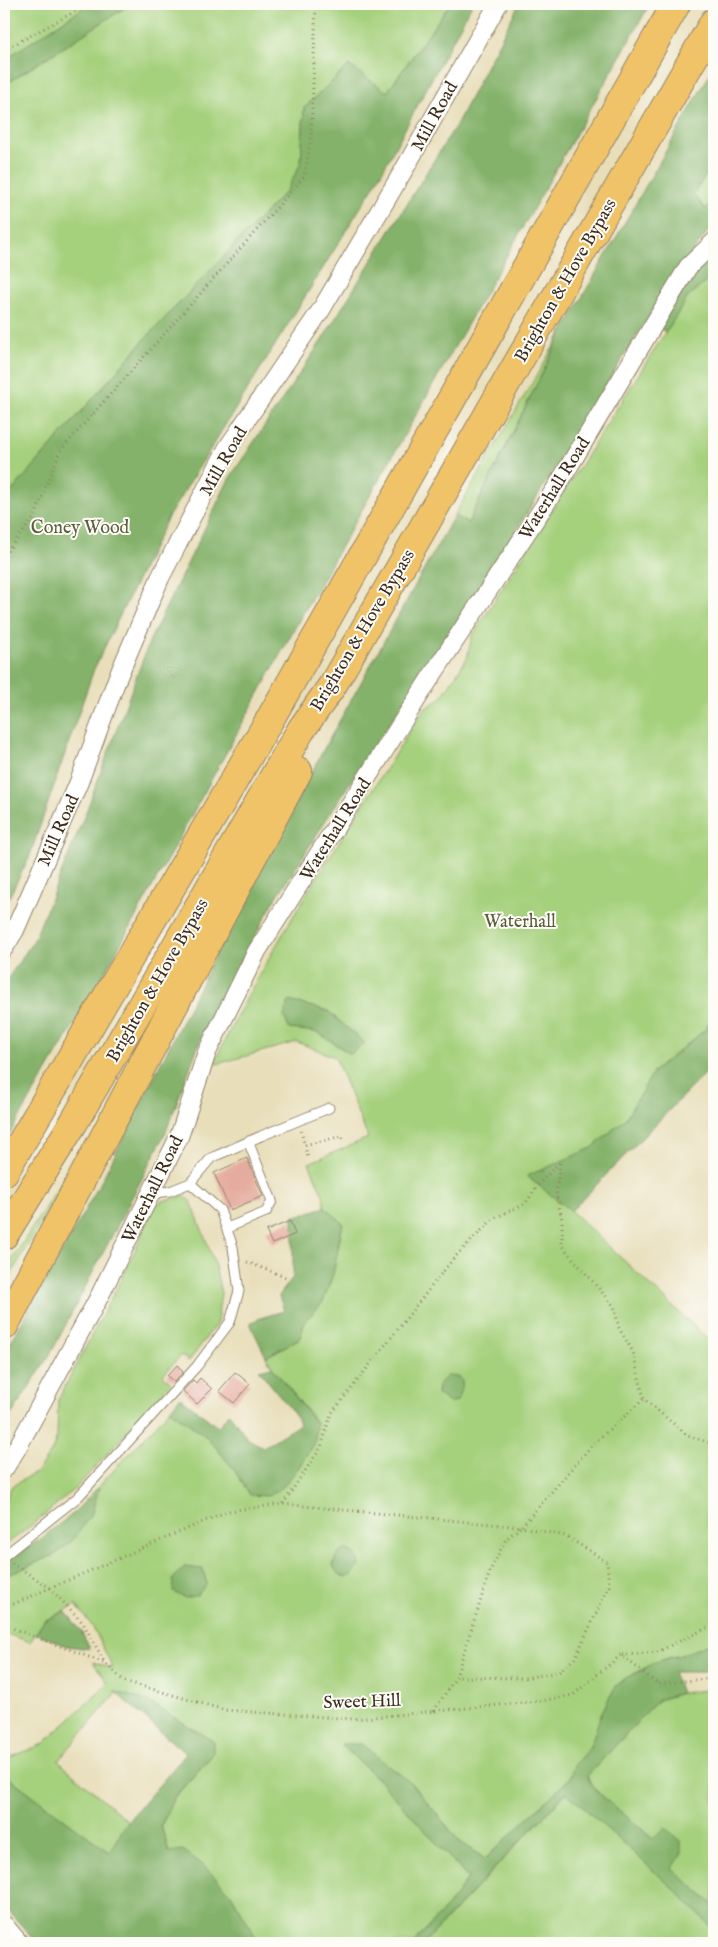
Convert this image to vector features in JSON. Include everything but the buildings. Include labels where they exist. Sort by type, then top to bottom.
[{"type":"highway","name":"Brighton & Hove Bypass","points":[[4,1172],[270,719],[676,4]]},
{"type":"highway","name":"Brighton & Hove Bypass","points":[[4,1235],[74,1122],[301,730],[332,686],[714,22]]},
{"type":"highway","points":[[4,1326],[314,742],[332,686]]},
{"type":"street","name":"Mill Road","points":[[4,948],[15,930],[79,782],[117,679],[160,578],[228,447],[322,310],[498,4]]},
{"type":"street","name":"Waterhall Road","points":[[4,1469],[10,1447],[98,1299],[179,1137],[207,1052],[257,951],[429,680],[556,488],[688,267],[714,242]]},
{"type":"street","points":[[4,1925],[19,1943]]},
{"type":"lane","points":[[149,1194],[170,1191],[190,1183],[211,1158],[329,1108]]},
{"type":"lane","points":[[227,1228],[266,1212],[272,1201],[248,1141]]},
{"type":"lane","points":[[7,1559],[78,1497],[196,1366],[230,1322],[238,1291],[236,1266],[227,1228],[220,1210],[190,1183]]},
{"type":"path","points":[[4,50],[76,11],[85,4]]},
{"type":"path","points":[[4,554],[34,518],[60,451],[304,177],[311,138],[316,4]]},
{"type":"path","points":[[299,1120],[308,1158]]},
{"type":"path","points":[[305,1145],[342,1136],[344,1141]]},
{"type":"path","points":[[283,1504],[321,1447],[331,1414],[453,1260],[494,1218],[524,1204],[538,1185],[560,1162],[556,1192],[562,1220],[562,1246],[614,1306],[619,1328],[633,1352],[644,1399],[688,1436],[714,1444]]},
{"type":"path","points":[[236,1266],[247,1262],[288,1278]]},
{"type":"path","points":[[434,1711],[456,1677],[490,1571],[506,1539],[521,1527],[593,1444],[644,1399]]},
{"type":"path","points":[[4,1608],[228,1512],[283,1504],[521,1527],[566,1536],[607,1562],[609,1586],[575,1658],[559,1672],[524,1678],[456,1677]]},
{"type":"path","points":[[7,1559],[50,1588],[83,1623],[105,1662]]},
{"type":"path","points":[[621,1655],[657,1652],[709,1628],[714,1623]]},
{"type":"path","name":"Sweet Hill","points":[[4,1625],[105,1662],[124,1681],[226,1710],[353,1719],[541,1701],[574,1695],[621,1655]]},
{"type":"path","points":[[621,1655],[658,1684],[714,1678]]},
{"type":"green space","points":[[4,4],[89,4],[4,60]]},
{"type":"green space","points":[[89,4],[131,4],[4,85],[4,60]]},
{"type":"green space","points":[[131,4],[450,4],[387,92],[304,108],[301,163],[287,190],[146,338],[4,500],[4,85]]},
{"type":"green space","name":"Coney Wood","points":[[450,4],[472,4],[377,181],[167,519],[94,669],[29,858],[4,907],[4,500],[146,338],[287,190],[301,163],[304,108],[349,65],[387,92]]},
{"type":"green space","points":[[519,4],[650,4],[302,615],[113,958],[4,1144],[4,984],[34,940],[86,812],[150,640],[229,479],[322,340],[456,125]]},
{"type":"green space","points":[[714,67],[714,164],[693,194],[705,209],[714,201],[714,224],[674,275],[495,565],[356,773],[273,903],[206,1025],[165,1134],[52,1351],[8,1420],[4,1420],[4,1354],[101,1182],[221,944],[326,745],[454,516],[468,523],[565,327]]},
{"type":"green space","points":[[714,164],[714,201],[706,209],[693,194]]},
{"type":"green space","points":[[714,252],[714,275],[688,297],[666,332],[658,328],[689,279]]},
{"type":"green space","name":"Waterhall","points":[[714,275],[714,1015],[705,1030],[654,1071],[626,1118],[592,1148],[528,1176],[571,1211],[714,1345],[714,1672],[683,1657],[673,1656],[645,1668],[619,1684],[607,1702],[590,1746],[574,1767],[570,1778],[485,1859],[460,1842],[411,1783],[341,1744],[382,1783],[468,1878],[455,1897],[414,1943],[259,1943],[231,1894],[169,1852],[161,1826],[173,1799],[213,1754],[115,1691],[116,1693],[58,1761],[128,1821],[109,1853],[4,1774],[4,1760],[43,1744],[108,1683],[93,1662],[113,1668],[93,1627],[76,1605],[44,1621],[30,1642],[4,1633],[4,1577],[56,1554],[92,1513],[99,1486],[170,1410],[207,1437],[233,1468],[251,1495],[316,1422],[266,1357],[300,1338],[305,1321],[323,1302],[333,1274],[343,1223],[325,1207],[323,1195],[309,1163],[368,1138],[335,1057],[297,1042],[213,1065],[260,974],[312,885],[423,710],[441,698],[467,658],[472,636],[688,297]],"holes":[[[289,1001],[328,1011],[350,1054],[317,1032]]]},
{"type":"green space","points":[[565,327],[468,523],[454,516]]},
{"type":"green space","points":[[289,1001],[328,1011],[365,1043],[351,1054],[317,1032],[289,1029],[284,1016]]},
{"type":"green space","points":[[714,1015],[714,1064],[571,1211],[527,1176],[592,1148],[626,1118],[654,1071],[705,1030]]},
{"type":"green space","points":[[83,1148],[4,1287],[4,1272]]},
{"type":"green space","points":[[185,1196],[191,1201],[214,1261],[221,1293],[217,1323],[189,1361],[181,1355],[163,1375],[171,1383],[77,1487],[4,1546],[4,1501],[12,1486],[37,1472],[52,1451],[57,1437],[58,1400],[126,1270],[155,1206],[162,1201]]},
{"type":"green space","points":[[325,1207],[343,1223],[333,1274],[323,1302],[305,1321],[300,1338],[266,1357],[250,1323],[284,1311],[279,1296],[293,1277],[293,1217]]},
{"type":"green space","points":[[272,1367],[316,1423],[315,1441],[299,1467],[283,1487],[267,1496],[250,1495],[233,1468],[207,1437],[170,1410],[180,1397],[218,1427],[229,1413],[248,1439],[263,1447],[299,1425],[297,1417],[259,1370]]},
{"type":"green space","points":[[447,1376],[460,1377],[462,1383],[457,1401],[450,1403],[437,1394],[438,1385]]},
{"type":"green space","points":[[99,1486],[92,1513],[73,1540],[56,1554],[4,1577],[4,1560],[35,1543],[74,1513]]},
{"type":"green space","points":[[343,1549],[355,1554],[359,1567],[352,1575],[346,1577],[338,1574],[333,1566],[335,1559]]},
{"type":"green space","points":[[184,1567],[203,1569],[207,1584],[197,1595],[185,1598],[174,1592],[172,1580]]},
{"type":"green space","points":[[65,1611],[81,1631],[90,1649],[67,1646],[36,1633],[44,1621]]},
{"type":"green space","points":[[714,1642],[714,1672],[673,1672],[681,1693],[658,1700],[587,1776],[593,1788],[653,1839],[665,1828],[681,1841],[681,1855],[672,1869],[714,1905],[714,1930],[675,1890],[566,1792],[424,1943],[414,1943],[455,1897],[468,1878],[382,1783],[341,1744],[361,1744],[411,1783],[460,1842],[485,1859],[570,1778],[574,1765],[590,1747],[601,1714],[615,1687],[627,1677],[636,1674],[655,1662],[678,1656]]},
{"type":"green space","points":[[714,1689],[714,1943],[424,1943],[574,1785],[653,1839],[593,1788],[587,1776],[658,1700],[681,1693]]},
{"type":"green space","points":[[114,1691],[147,1701],[213,1741],[213,1754],[174,1797],[161,1826],[169,1852],[183,1850],[203,1865],[231,1894],[259,1943],[37,1943],[4,1906],[4,1774],[109,1852],[128,1821],[186,1754]]}]
